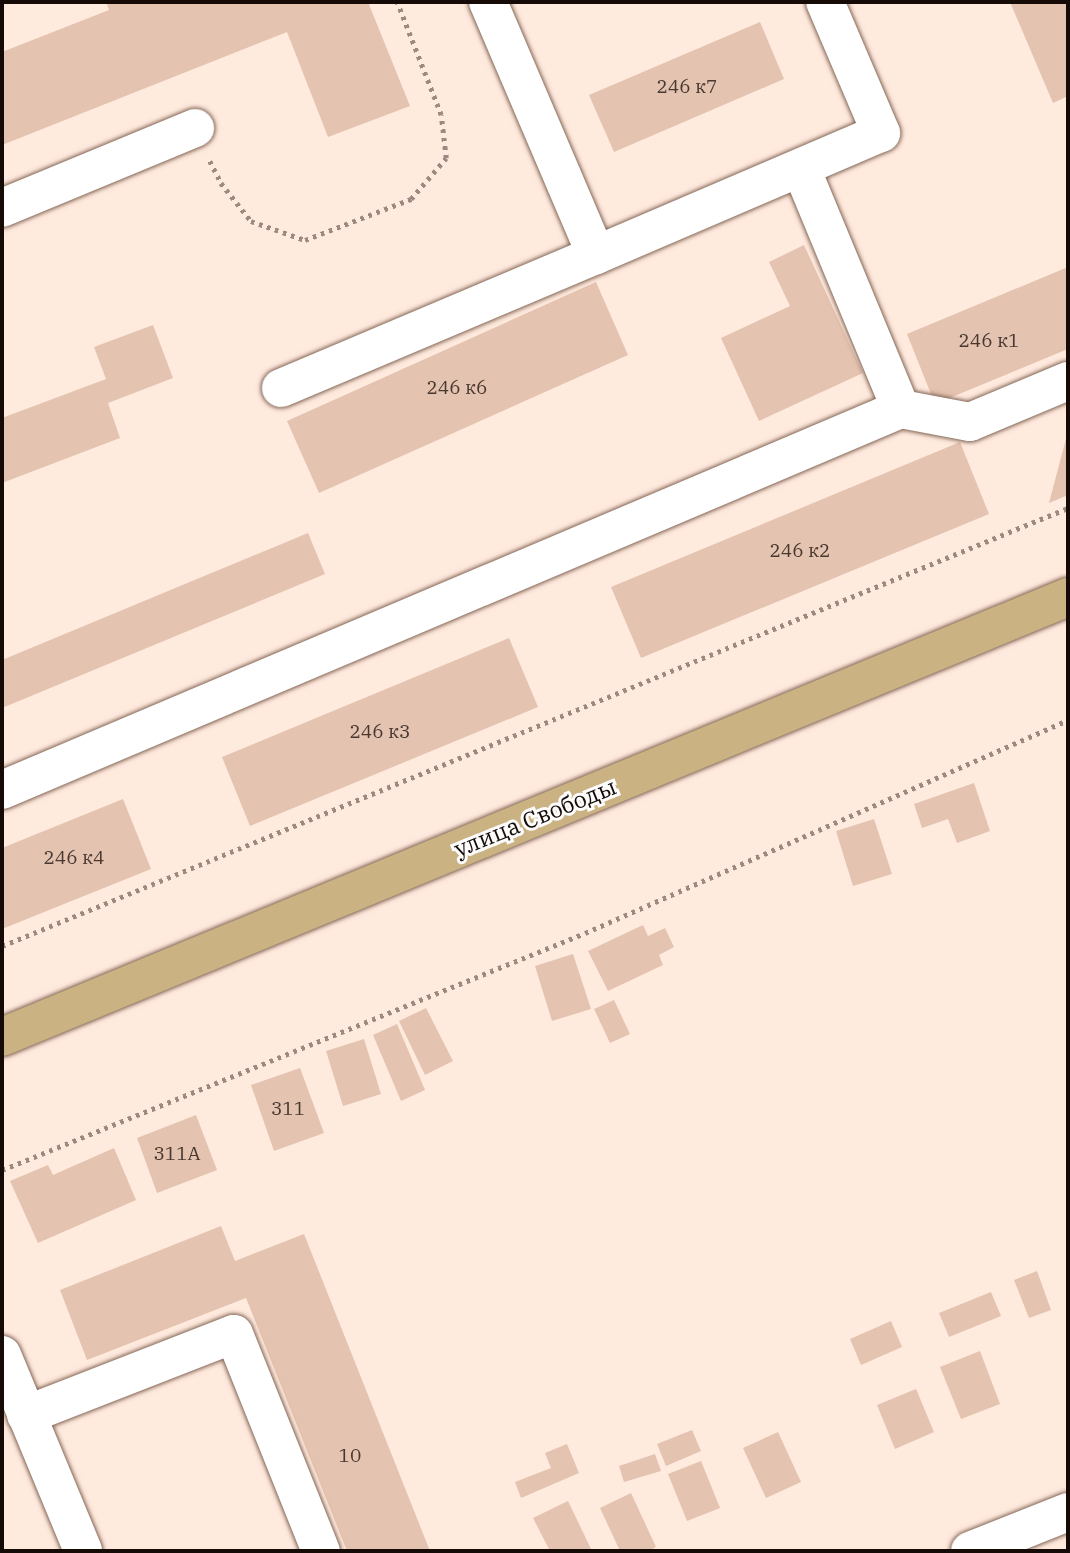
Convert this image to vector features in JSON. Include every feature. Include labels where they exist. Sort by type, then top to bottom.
[{"type":"main road","name":"улица Свободы","points":[[2,1037],[1068,597]]},
{"type":"street","points":[[488,2],[596,255]]},
{"type":"street","points":[[281,388],[881,134],[825,2]]},
{"type":"street","points":[[2,208],[195,128]]},
{"type":"street","points":[[801,168],[901,409]]},
{"type":"street","points":[[2,790],[901,409],[970,422],[1068,381]]},
{"type":"street","points":[[26,1415],[234,1334],[321,1551]]},
{"type":"street","points":[[2,1355],[83,1551]]},
{"type":"street","points":[[971,1551],[1068,1512]]},
{"type":"path","points":[[195,128],[220,183],[251,221],[305,240],[411,199],[446,158],[441,116],[397,2]]},
{"type":"path","points":[[2,946],[1068,508]]},
{"type":"path","points":[[2,1170],[585,933],[1068,720]]},
{"type":"building","points":[[106,2],[368,2],[410,106],[328,137],[287,32],[2,145],[2,52],[109,10]]},
{"type":"building","points":[[1010,2],[1068,2],[1068,96],[1053,103]]},
{"type":"building","points":[[760,22],[784,79],[614,152],[589,95]]},
{"type":"building","points":[[804,245],[863,373],[759,421],[721,338],[790,306],[769,262]]},
{"type":"building","points":[[1068,267],[1068,349],[935,404],[907,334]]},
{"type":"building","points":[[596,282],[628,355],[319,493],[287,421]]},
{"type":"building","points":[[153,325],[173,378],[108,403],[120,438],[2,483],[2,418],[106,379],[94,347]]},
{"type":"building","points":[[1067,435],[1068,495],[1049,503]]},
{"type":"building","points":[[960,442],[989,514],[641,658],[611,587]]},
{"type":"building","points":[[308,533],[325,574],[2,708],[2,660]]},
{"type":"building","points":[[509,638],[538,707],[250,826],[222,757]]},
{"type":"building","points":[[974,783],[990,831],[957,843],[948,819],[922,828],[914,804]]},
{"type":"building","points":[[123,799],[151,869],[2,929],[2,848]]},
{"type":"building","points":[[874,819],[892,874],[853,886],[836,831]]},
{"type":"building","points":[[643,925],[648,936],[665,928],[674,947],[659,955],[663,965],[608,991],[588,951]]},
{"type":"building","points":[[573,954],[591,1009],[552,1021],[535,966]]},
{"type":"building","points":[[614,1000],[630,1034],[610,1043],[594,1009]]},
{"type":"building","points":[[426,1008],[453,1061],[425,1075],[399,1021]]},
{"type":"building","points":[[397,1024],[425,1090],[401,1101],[373,1035]]},
{"type":"building","points":[[364,1039],[381,1094],[343,1106],[326,1051]]},
{"type":"building","points":[[300,1068],[324,1133],[274,1151],[251,1085]]},
{"type":"building","points":[[196,1115],[217,1170],[157,1193],[137,1138]]},
{"type":"building","points":[[114,1148],[136,1200],[38,1243],[10,1181],[48,1165],[53,1175]]},
{"type":"building","points":[[221,1226],[235,1261],[304,1234],[430,1551],[347,1551],[246,1298],[87,1360],[60,1290]]},
{"type":"building","points":[[1037,1271],[1051,1310],[1029,1318],[1014,1280]]},
{"type":"building","points":[[991,1292],[1001,1316],[949,1337],[939,1313]]},
{"type":"building","points":[[891,1321],[902,1347],[861,1365],[850,1339]]},
{"type":"building","points":[[980,1351],[1000,1404],[961,1419],[940,1367]]},
{"type":"building","points":[[916,1389],[934,1432],[895,1449],[877,1405]]},
{"type":"building","points":[[692,1430],[701,1451],[666,1466],[657,1444]]},
{"type":"building","points":[[778,1432],[801,1482],[766,1498],[743,1448]]},
{"type":"building","points":[[567,1444],[579,1473],[521,1498],[515,1482],[551,1468],[545,1453]]},
{"type":"building","points":[[655,1454],[661,1471],[624,1482],[619,1466]]},
{"type":"building","points":[[701,1461],[720,1508],[687,1521],[668,1474]]},
{"type":"building","points":[[631,1493],[656,1547],[648,1551],[620,1551],[600,1508]]},
{"type":"building","points":[[568,1501],[592,1551],[550,1551],[533,1518]]}]
